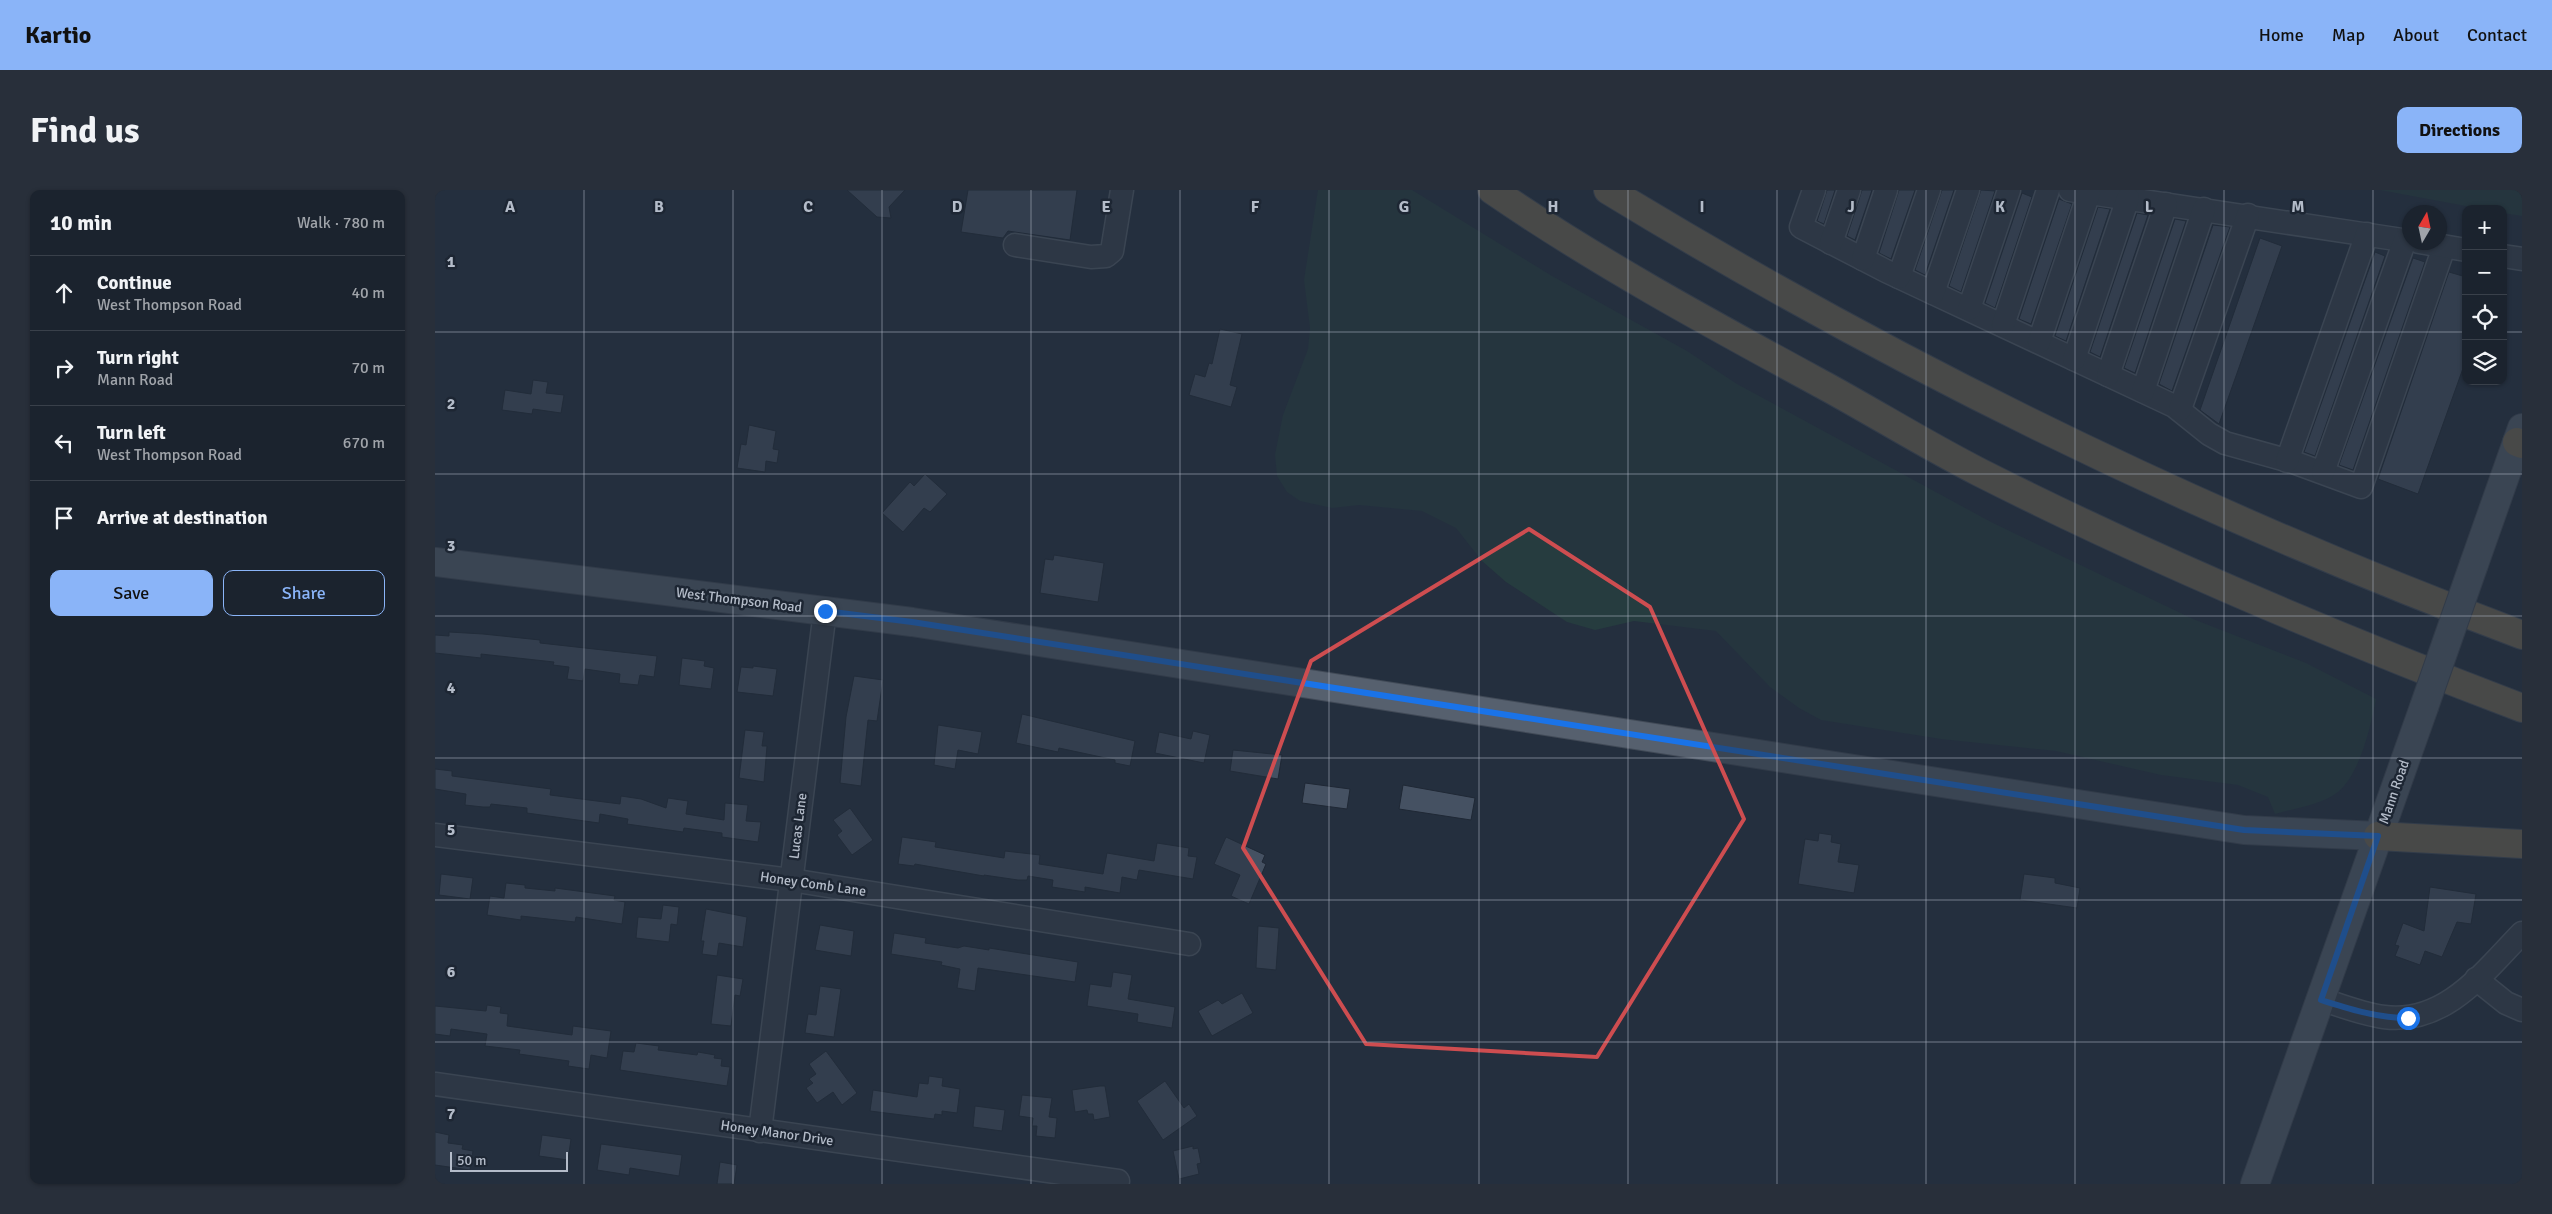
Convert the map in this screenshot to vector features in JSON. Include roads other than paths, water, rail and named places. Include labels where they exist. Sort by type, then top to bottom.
[{"type":"highway","points":[[1493,190],[1642,285],[1717,329],[1871,410],[1976,470],[2168,561],[2349,639],[2522,708]]},
{"type":"highway","points":[[1608,190],[1793,299],[1868,340],[2034,424],[2300,545],[2522,636]]},
{"type":"highway","points":[[2378,836],[2522,844]]},
{"type":"main road","name":"Mann Road","points":[[2255,1184],[2520,438]]},
{"type":"main road","name":"West Thompson Road","points":[[435,562],[922,623],[2244,830],[2378,836]]},
{"type":"street","points":[[1015,245],[1091,257],[1106,256],[1112,251],[1122,190]]},
{"type":"street","points":[[1814,190],[1801,227],[1899,277],[2143,391],[2180,410],[2209,434],[2225,442],[2323,472],[2361,487],[2455,248]]},
{"type":"street","points":[[1831,243],[1849,190]]},
{"type":"street","points":[[1863,259],[1887,190]]},
{"type":"street","points":[[1899,277],[1929,190]]},
{"type":"street","points":[[1933,293],[1968,190]]},
{"type":"street","points":[[1969,309],[2009,190]]},
{"type":"street","points":[[2003,325],[2049,190]]},
{"type":"street","points":[[2039,342],[2080,191],[2402,240]]},
{"type":"street","points":[[2074,359],[2128,198]]},
{"type":"street","points":[[2108,375],[2166,204]]},
{"type":"street","points":[[2143,391],[2205,209]]},
{"type":"street","points":[[2180,410],[2248,216]]},
{"type":"street","points":[[2287,461],[2367,234]]},
{"type":"street","points":[[2323,472],[2408,250]]},
{"type":"street","points":[[2507,257],[2522,259]]},
{"type":"street","name":"Lucas Lane","points":[[760,1131],[825,611]]},
{"type":"street","name":"Honey Comb Lane","points":[[435,835],[791,880],[1189,944]]},
{"type":"street","points":[[2321,1000],[2364,1014],[2386,1018],[2408,1018],[2443,1006],[2461,994],[2522,933]]},
{"type":"street","points":[[2476,980],[2506,1003],[2522,1010]]},
{"type":"street","name":"Honey Manor Drive","points":[[435,1084],[1119,1181]]}]
